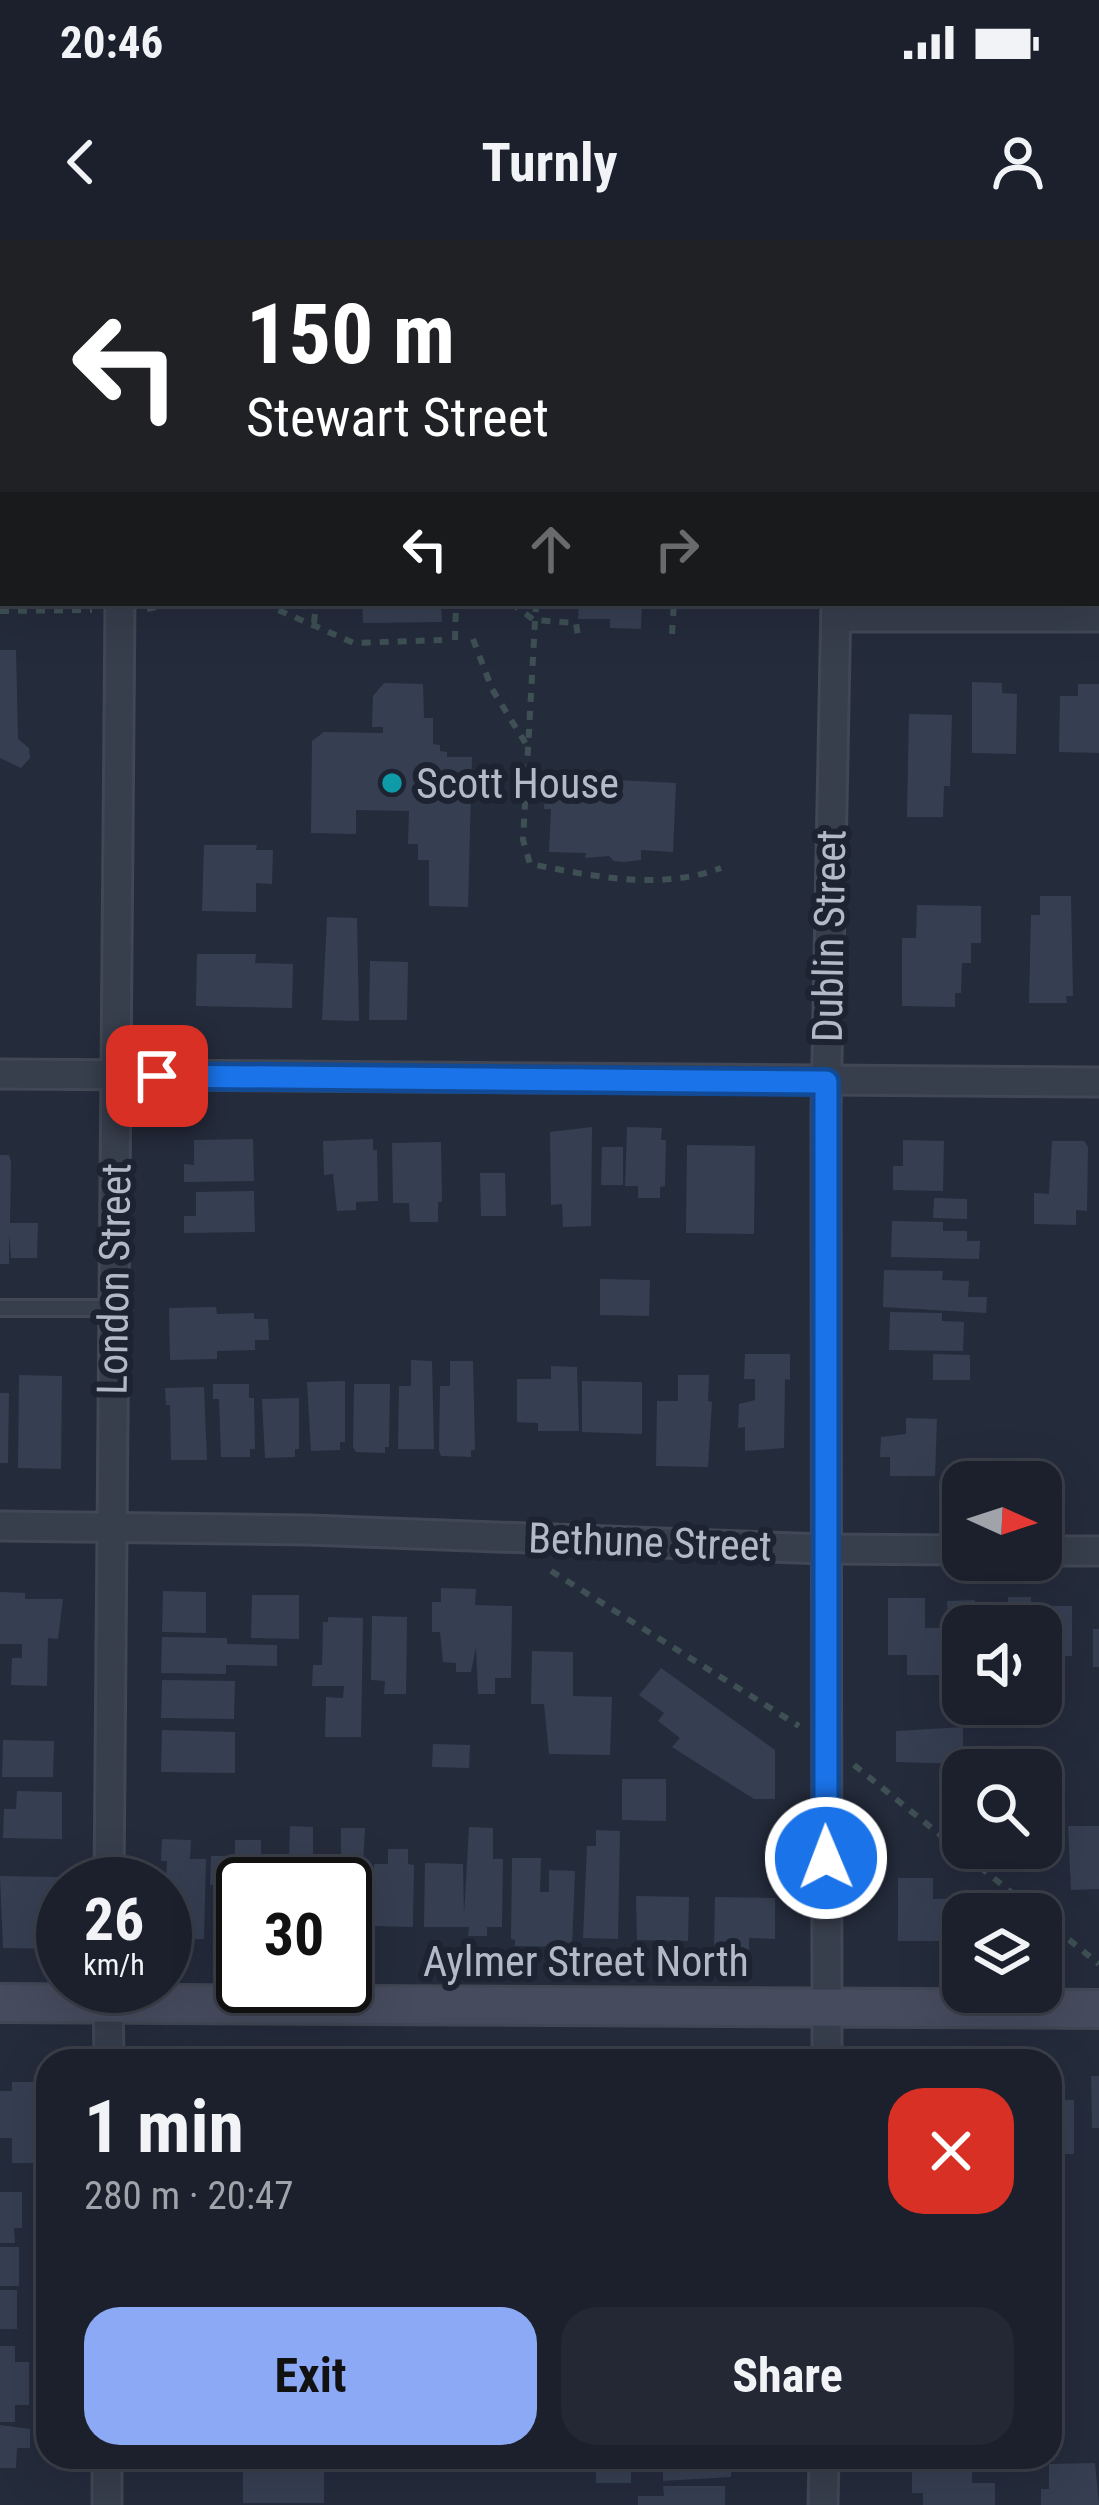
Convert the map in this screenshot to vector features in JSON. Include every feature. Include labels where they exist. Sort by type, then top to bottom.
[{"type":"street","name":"London Street","points":[[109,1857],[120,607]]},
{"type":"street","points":[[836,610],[1099,617]]},
{"type":"street","name":"Dublin Street","points":[[827,2049],[826,1082],[836,610]]},
{"type":"street","points":[[0,1074],[1099,1082]]},
{"type":"street","name":"Bethune Street","points":[[0,1526],[942,1550]]},
{"type":"street","points":[[1062,1551],[1099,1551]]},
{"type":"street","name":"Aylmer Street North","points":[[192,1996],[1099,2009]]},
{"type":"street","name":"Aylmer Street North","points":[[0,2002],[36,1999]]},
{"type":"street","points":[[108,2013],[109,2049]]},
{"type":"street","points":[[107,2469],[107,2505]]},
{"type":"street","points":[[824,2469],[824,2505]]},
{"type":"lane","points":[[0,1308],[114,1308]]},
{"type":"path","points":[[275,606],[354,643],[442,640]]},
{"type":"path","points":[[314,623],[316,606]]},
{"type":"path","points":[[455,640],[456,606]]},
{"type":"path","points":[[515,606],[534,620],[576,623],[578,636]]},
{"type":"path","points":[[536,606],[524,840],[530,864],[643,881],[699,877],[721,868]]},
{"type":"path","points":[[672,634],[674,606]]},
{"type":"path","points":[[0,611],[120,607]]},
{"type":"path","points":[[473,639],[492,689],[528,747]]},
{"type":"path","points":[[539,1564],[824,1742],[1012,1893]]},
{"type":"path","points":[[1062,1934],[1099,1964]]},
{"type":"building","points":[[362,606],[441,606],[442,622],[363,623]]},
{"type":"building","points":[[579,606],[642,606],[641,629],[610,628],[610,619],[578,619]]},
{"type":"building","points":[[0,650],[16,650],[18,739],[29,748],[30,758],[21,768],[0,758]]},
{"type":"building","points":[[972,682],[1002,683],[1002,693],[1017,694],[1016,754],[972,753]]},
{"type":"building","name":"Scott House","points":[[384,683],[423,684],[424,718],[433,718],[433,744],[440,745],[447,757],[472,757],[468,907],[429,906],[429,860],[418,860],[418,844],[408,844],[409,811],[356,810],[356,834],[311,833],[312,741],[324,732],[383,733],[383,727],[372,727],[373,696]]},
{"type":"building","points":[[1078,684],[1099,684],[1099,753],[1059,752],[1060,696],[1078,696]]},
{"type":"building","points":[[909,714],[952,715],[950,786],[944,786],[943,817],[907,817]]},
{"type":"building","points":[[557,777],[676,783],[673,852],[641,850],[641,860],[623,862],[609,856],[549,852],[551,809],[544,809],[546,782],[557,782]]},
{"type":"building","points":[[204,845],[257,845],[256,850],[273,850],[272,884],[256,883],[256,912],[202,911]]},
{"type":"building","points":[[1040,896],[1071,896],[1073,996],[1066,996],[1067,1003],[1029,1003],[1031,915],[1040,915]]},
{"type":"building","points":[[917,905],[981,906],[981,943],[971,943],[971,963],[962,963],[961,993],[955,993],[955,1007],[902,1006],[902,938],[916,938]]},
{"type":"building","points":[[327,917],[357,918],[359,1021],[322,1020]]},
{"type":"building","points":[[197,954],[256,954],[255,963],[293,964],[292,1008],[196,1006]]},
{"type":"building","points":[[370,961],[408,962],[407,1020],[369,1020]]},
{"type":"building","points":[[592,1127],[591,1226],[563,1227],[562,1204],[551,1205],[550,1132]]},
{"type":"building","points":[[627,1127],[662,1128],[665,1186],[660,1187],[660,1198],[638,1198],[638,1186],[625,1186]]},
{"type":"building","points":[[253,1139],[254,1181],[184,1182],[184,1164],[194,1165],[194,1140]]},
{"type":"building","points":[[373,1139],[378,1201],[356,1202],[356,1210],[337,1211],[333,1174],[324,1175],[323,1141]]},
{"type":"building","points":[[903,1140],[944,1141],[943,1191],[893,1190],[893,1166],[903,1166]]},
{"type":"building","points":[[1052,1141],[1084,1141],[1088,1147],[1087,1211],[1076,1210],[1076,1225],[1034,1224],[1034,1193],[1049,1194]]},
{"type":"building","points":[[441,1142],[438,1222],[410,1222],[409,1203],[393,1203],[392,1143]]},
{"type":"building","points":[[687,1145],[755,1146],[754,1234],[686,1233]]},
{"type":"building","points":[[602,1147],[623,1147],[623,1185],[601,1185]]},
{"type":"building","points":[[0,1155],[9,1155],[11,1162],[10,1223],[38,1223],[37,1258],[11,1258],[9,1234],[9,1264],[0,1264]]},
{"type":"building","points":[[480,1173],[505,1173],[506,1216],[481,1216]]},
{"type":"building","points":[[254,1191],[255,1232],[184,1233],[184,1216],[196,1216],[196,1192]]},
{"type":"building","points":[[934,1198],[967,1199],[967,1219],[933,1218]]},
{"type":"building","points":[[892,1221],[943,1222],[943,1231],[967,1231],[967,1241],[980,1241],[979,1259],[891,1257]]},
{"type":"building","points":[[884,1270],[943,1271],[942,1280],[969,1281],[968,1297],[987,1297],[986,1313],[883,1307]]},
{"type":"building","points":[[600,1279],[650,1280],[649,1316],[600,1315]]},
{"type":"building","points":[[216,1307],[217,1314],[254,1313],[254,1319],[268,1319],[269,1340],[255,1340],[255,1350],[217,1351],[217,1359],[170,1360],[169,1308]]},
{"type":"building","points":[[890,1312],[942,1313],[942,1321],[964,1322],[963,1351],[889,1350]]},
{"type":"building","points":[[745,1354],[790,1354],[784,1448],[745,1451],[745,1427],[738,1428],[739,1404],[755,1400],[755,1379],[744,1379]]},
{"type":"building","points":[[933,1354],[970,1355],[970,1380],[933,1380]]},
{"type":"building","points":[[411,1360],[432,1361],[434,1449],[398,1449],[399,1386],[411,1386]]},
{"type":"building","points":[[450,1361],[473,1361],[475,1450],[471,1457],[441,1456],[439,1450],[440,1386],[450,1386]]},
{"type":"building","points":[[551,1366],[577,1367],[579,1431],[538,1431],[538,1423],[517,1422],[517,1379],[551,1379]]},
{"type":"building","points":[[19,1375],[62,1376],[61,1469],[18,1468]]},
{"type":"building","points":[[678,1375],[709,1375],[708,1467],[656,1466],[657,1401],[678,1401]]},
{"type":"building","points":[[345,1381],[345,1442],[340,1442],[340,1450],[311,1451],[307,1382]]},
{"type":"building","points":[[582,1381],[642,1382],[642,1434],[582,1432]]},
{"type":"building","points":[[213,1384],[249,1384],[249,1398],[254,1398],[255,1449],[250,1449],[250,1457],[221,1457],[219,1399],[213,1399]]},
{"type":"building","points":[[354,1384],[390,1384],[385,1453],[356,1452],[353,1447]]},
{"type":"building","points":[[204,1387],[207,1460],[171,1460],[165,1388]]},
{"type":"building","points":[[0,1393],[9,1393],[8,1463],[0,1463]]},
{"type":"building","points":[[299,1398],[295,1457],[265,1458],[262,1399]]},
{"type":"building","points":[[906,1418],[937,1419],[935,1476],[890,1476],[890,1457],[880,1457],[881,1437],[906,1434]]},
{"type":"building","points":[[441,1588],[476,1589],[475,1605],[512,1606],[511,1678],[495,1678],[495,1694],[478,1694],[476,1647],[471,1672],[456,1672],[456,1663],[443,1662],[440,1632],[432,1632],[432,1602],[441,1602]]},
{"type":"building","points":[[163,1591],[206,1592],[206,1633],[162,1632]]},
{"type":"building","points":[[0,1592],[25,1593],[25,1599],[63,1599],[58,1639],[48,1638],[47,1686],[11,1685],[12,1658],[22,1658],[22,1644],[0,1644]]},
{"type":"building","points":[[252,1595],[299,1595],[299,1639],[251,1638]]},
{"type":"building","points":[[1008,1597],[1031,1597],[1031,1605],[984,1605],[1008,1604]]},
{"type":"building","points":[[888,1598],[925,1598],[925,1628],[941,1628],[942,1675],[907,1675],[907,1655],[888,1655]]},
{"type":"building","points":[[975,1600],[975,1605],[947,1605],[947,1601]]},
{"type":"building","points":[[1062,1606],[1072,1606],[1072,1656],[1062,1656]]},
{"type":"building","points":[[372,1616],[407,1617],[406,1694],[384,1694],[385,1681],[371,1680]]},
{"type":"building","points":[[328,1617],[363,1618],[361,1737],[325,1737],[326,1697],[343,1698],[344,1686],[312,1686],[313,1665],[322,1665],[323,1622]]},
{"type":"building","points":[[1093,1629],[1099,1629],[1099,1667],[1093,1667]]},
{"type":"building","points":[[162,1637],[277,1645],[277,1666],[226,1665],[226,1674],[161,1673]]},
{"type":"building","points":[[532,1651],[573,1652],[573,1696],[612,1697],[610,1755],[549,1754],[544,1704],[531,1704]]},
{"type":"building","points":[[661,1668],[775,1750],[775,1799],[754,1799],[672,1747],[680,1738],[658,1721],[664,1713],[639,1695]]},
{"type":"building","points":[[162,1680],[235,1681],[234,1719],[161,1718]]},
{"type":"building","points":[[963,1727],[963,1749],[942,1749],[942,1763],[896,1762],[896,1731]]},
{"type":"building","points":[[162,1730],[235,1732],[235,1773],[161,1772]]},
{"type":"building","points":[[3,1740],[54,1741],[53,1777],[2,1777]]},
{"type":"building","points":[[433,1744],[470,1745],[469,1768],[432,1767]]},
{"type":"building","points":[[622,1779],[666,1779],[666,1821],[622,1820]]},
{"type":"building","points":[[17,1791],[62,1792],[62,1839],[3,1838],[4,1809],[16,1809]]},
{"type":"building","points":[[290,1826],[313,1827],[313,1857],[289,1857]]},
{"type":"building","points":[[1068,1826],[1099,1826],[1099,1889],[1071,1890]]},
{"type":"building","points":[[469,1827],[493,1828],[493,1859],[503,1859],[502,1927],[487,1927],[487,1936],[468,1936],[469,1927],[424,1927],[425,1863],[463,1864],[464,1915]]},
{"type":"building","points":[[341,1828],[365,1828],[363,1857],[341,1857]]},
{"type":"building","points":[[596,1830],[620,1831],[618,1939],[583,1938],[587,1846],[596,1846]]},
{"type":"building","points":[[162,1839],[191,1840],[190,1857],[161,1857]]},
{"type":"building","points":[[235,1840],[261,1840],[261,1857],[216,1857],[216,1885],[210,1885],[211,1856],[235,1856]]},
{"type":"building","points":[[388,1849],[408,1849],[408,1864],[414,1865],[413,1927],[373,1926],[374,1864],[388,1864]]},
{"type":"building","points":[[512,1858],[541,1858],[540,1892],[549,1892],[549,1870],[575,1871],[572,1947],[515,1946],[511,1939]]},
{"type":"building","points":[[192,1859],[206,1859],[204,1939],[192,1939]]},
{"type":"building","points":[[0,1876],[36,1877],[36,1949],[3,1948]]},
{"type":"building","points":[[898,1878],[933,1878],[933,1899],[942,1899],[942,1941],[898,1941]]},
{"type":"building","points":[[636,1896],[689,1897],[688,1941],[637,1940]]},
{"type":"building","points":[[715,1897],[775,1898],[775,1939],[749,1938],[749,1950],[714,1949]]},
{"type":"building","points":[[1091,2076],[1099,2076],[1099,2128],[1092,2128]]},
{"type":"building","points":[[12,2082],[35,2082],[36,2163],[12,2163],[12,2138],[0,2138],[0,2091],[12,2091]]},
{"type":"building","points":[[1062,2100],[1074,2100],[1074,2154],[1062,2154]]},
{"type":"building","points":[[0,2192],[22,2192],[22,2228],[14,2228],[15,2243],[0,2243]]},
{"type":"building","points":[[0,2247],[19,2247],[19,2286],[0,2286]]},
{"type":"building","points":[[0,2290],[17,2290],[17,2329],[0,2329]]},
{"type":"building","points":[[0,2346],[15,2346],[15,2362],[29,2362],[29,2405],[15,2405],[15,2422],[0,2422]]},
{"type":"building","points":[[0,2425],[30,2429],[30,2448],[17,2448],[16,2468],[0,2468]]},
{"type":"building","points":[[1095,2463],[1099,2505],[1041,2505],[1041,2489],[1049,2489],[1049,2469],[1062,2469],[1062,2464]]},
{"type":"building","points":[[243,2469],[324,2469],[324,2503],[243,2503]]},
{"type":"building","points":[[596,2469],[631,2469],[631,2483],[596,2483]]},
{"type":"building","points":[[663,2469],[731,2469],[731,2477],[663,2481]]},
{"type":"building","points":[[972,2469],[972,2483],[995,2483],[995,2505],[923,2505],[923,2493],[912,2493],[912,2471]]},
{"type":"building","points":[[663,2486],[725,2486],[725,2505],[638,2505],[638,2496],[664,2496]]},
{"type":"place","name":"Scott House","points":[[392,783]]},
{"type":"route","points":[[157,1076],[826,1082],[826,1858]]}]
